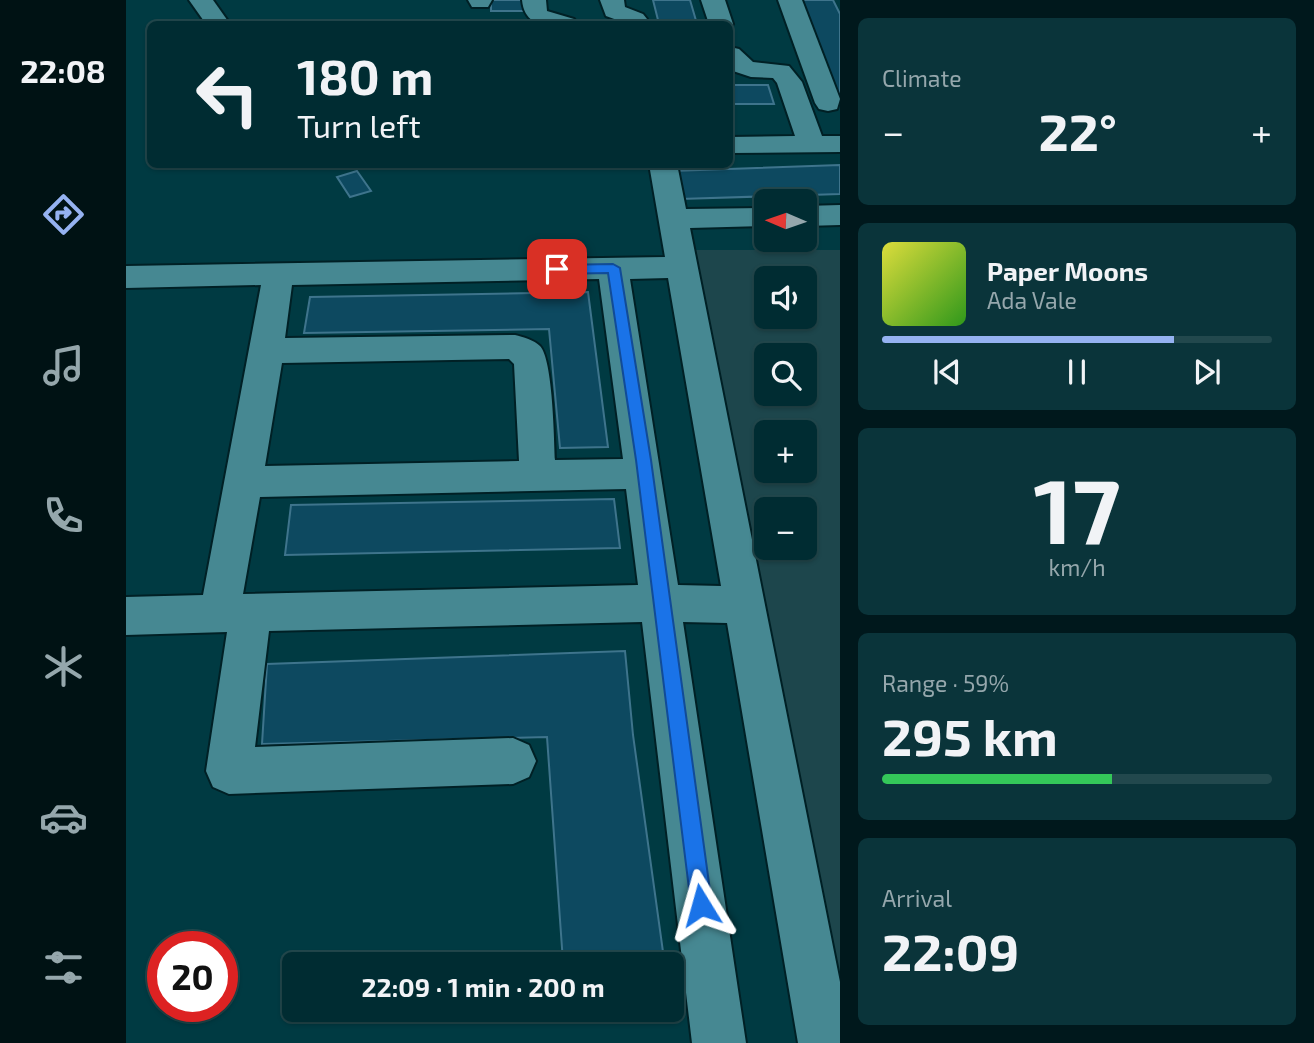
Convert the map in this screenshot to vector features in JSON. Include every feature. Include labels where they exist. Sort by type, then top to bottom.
[{"type":"street","points":[[201,0],[216,21]]},
{"type":"street","points":[[534,0],[535,12],[539,16],[556,21]]},
{"type":"street","points":[[612,0],[614,11],[634,14]]},
{"type":"street","points":[[713,0],[720,21]]},
{"type":"street","points":[[790,0],[828,103]]},
{"type":"street","points":[[733,62],[739,66],[780,71],[816,71]]},
{"type":"street","points":[[780,71],[789,82],[812,145]]},
{"type":"street","points":[[733,145],[840,144]]},
{"type":"street","points":[[664,168],[825,1043]]},
{"type":"street","points":[[817,216],[840,215]]},
{"type":"street","points":[[672,219],[754,217]]},
{"type":"street","points":[[126,277],[681,267]]},
{"type":"street","points":[[613,268],[661,603],[719,1043]]},
{"type":"street","points":[[278,275],[243,482],[229,771],[513,761]]},
{"type":"street","points":[[267,351],[506,347],[522,350],[531,363],[538,476]]},
{"type":"street","points":[[243,482],[643,474]]},
{"type":"street","points":[[126,616],[661,603],[745,605]]},
{"type":"shaded area","points":[[684,250],[840,250],[840,1043]]},
{"type":"building","points":[[491,0],[526,0],[526,11],[491,11]]},
{"type":"building","points":[[653,0],[690,0],[696,21],[658,21]]},
{"type":"building","points":[[798,0],[833,0],[840,14],[840,100]]},
{"type":"building","points":[[733,85],[768,85],[774,104],[733,104]]},
{"type":"building","points":[[840,165],[840,194],[817,195],[817,189],[754,189],[754,197],[680,199],[672,171]]},
{"type":"building","points":[[357,171],[371,191],[350,197],[337,177]]},
{"type":"building","points":[[588,292],[608,447],[560,448],[549,329],[304,333],[310,297]]},
{"type":"building","points":[[614,499],[620,548],[285,555],[291,505]]},
{"type":"building","points":[[625,651],[633,735],[663,952],[562,952],[547,737],[262,744],[267,664]]},
{"type":"route","points":[[557,269],[613,268],[643,460],[701,905]]}]
